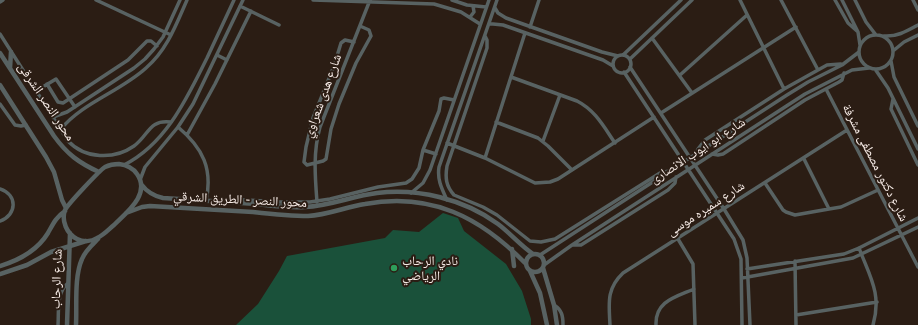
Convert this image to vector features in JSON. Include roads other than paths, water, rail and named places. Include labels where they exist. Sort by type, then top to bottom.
[{"type":"street","points":[[96,0],[171,35]]},
{"type":"street","points":[[53,117],[65,113],[75,107],[145,59],[157,46],[180,0]]},
{"type":"street","points":[[61,129],[70,118],[146,69],[161,53],[187,0]]},
{"type":"street","points":[[0,266],[20,259],[33,250],[45,237],[55,220],[99,172],[110,165],[124,165],[152,146],[185,101],[234,0]]},
{"type":"street","points":[[141,182],[143,171],[178,127],[200,91],[243,0]]},
{"type":"street","points":[[313,0],[434,4],[454,9],[480,24]]},
{"type":"street","points":[[452,0],[464,2],[473,6],[486,7]]},
{"type":"street","points":[[411,193],[423,183],[432,165],[489,0]]},
{"type":"street","points":[[447,200],[439,183],[439,168],[497,0]]},
{"type":"street","points":[[530,27],[539,0]]},
{"type":"street","points":[[495,8],[502,16],[530,27],[618,56],[623,55],[681,0]]},
{"type":"street","points":[[692,0],[630,59],[630,67],[743,240],[748,269],[750,325]]},
{"type":"street","points":[[740,0],[784,89]]},
{"type":"street","points":[[781,0],[818,70]]},
{"type":"street","points":[[835,0],[848,23],[858,32]]},
{"type":"street","points":[[842,0],[858,32],[860,60],[869,68],[875,69],[884,68],[891,60]]},
{"type":"street","points":[[855,0],[866,22],[876,35]]},
{"type":"street","points":[[913,0],[918,10]]},
{"type":"street","name":"شارع هدى شعراوي","points":[[317,202],[314,164],[318,133],[328,104],[370,1]]},
{"type":"street","points":[[240,6],[279,25]]},
{"type":"street","points":[[470,17],[474,12],[473,6]]},
{"type":"street","points":[[187,135],[251,11]]},
{"type":"street","points":[[680,75],[747,15]]},
{"type":"street","points":[[489,24],[498,24],[603,60],[613,66],[616,70],[624,72],[689,169],[736,244],[741,259],[742,270],[742,325]]},
{"type":"street","points":[[860,47],[866,38],[876,35],[895,36],[918,24]]},
{"type":"street","points":[[354,42],[345,40],[341,43],[334,66],[310,127],[304,162],[306,164],[314,164],[323,161],[326,157],[331,129],[356,63],[371,36],[369,30],[360,26]]},
{"type":"street","points":[[661,113],[796,27]]},
{"type":"street","points":[[484,158],[525,33]]},
{"type":"street","points":[[0,34],[68,141],[78,149],[90,154],[106,156],[116,154],[138,143],[156,123],[162,121],[171,122]]},
{"type":"street","points":[[893,51],[904,42],[918,35]]},
{"type":"street","points":[[485,36],[487,40],[487,48],[447,166],[445,177],[448,187],[454,195],[483,207],[497,215],[524,237],[530,240],[546,241],[570,233]]},
{"type":"street","points":[[883,36],[891,44],[893,51],[891,60],[894,76],[918,126]]},
{"type":"street","points":[[652,38],[692,93]]},
{"type":"street","points":[[47,84],[59,103],[63,103],[128,60],[148,42],[151,41],[157,46]]},
{"type":"street","points":[[10,68],[11,52]]},
{"type":"street","name":"شارع ابو ايوب الانصارى","points":[[540,255],[570,233],[684,162],[797,88],[842,64],[859,52]]},
{"type":"street","name":"محور النصر الشرقى","points":[[0,53],[63,148],[73,158],[85,166],[99,172]]},
{"type":"street","points":[[217,55],[227,60]]},
{"type":"street","points":[[623,55],[630,59]]},
{"type":"street","points":[[613,66],[614,60],[618,56]]},
{"type":"street","points":[[696,154],[705,140],[784,89],[818,70],[832,64],[842,64]]},
{"type":"street","points":[[624,72],[630,67]]},
{"type":"street","name":"شارع ابو ايوب الانصارى","points":[[544,267],[572,245],[805,94],[852,70],[869,68]]},
{"type":"street","points":[[875,69],[884,82],[918,149]]},
{"type":"street","points":[[107,74],[112,82]]},
{"type":"street","points":[[712,154],[723,154],[800,103],[839,82],[842,80],[844,74]]},
{"type":"street","points":[[340,76],[350,79]]},
{"type":"street","points":[[511,77],[577,101],[590,108],[595,113],[614,143]]},
{"type":"street","points":[[36,91],[54,79],[58,80],[75,107]]},
{"type":"street","points":[[0,85],[54,172],[65,210],[64,223],[70,233],[78,239],[86,241]]},
{"type":"street","name":"شارع دكتور مصطفى مشرفة","points":[[826,89],[918,267]]},
{"type":"street","points":[[543,141],[560,95]]},
{"type":"street","points":[[219,202],[230,199],[297,203],[317,202],[365,193],[378,187],[406,183],[416,173],[423,150],[438,114],[441,100],[444,98],[454,100]]},
{"type":"street","points":[[893,99],[891,109],[918,164]]},
{"type":"street","points":[[320,101],[328,104]]},
{"type":"street","points":[[0,104],[15,125],[26,125]]},
{"type":"street","points":[[448,143],[484,158],[535,183],[550,182],[558,179],[654,117]]},
{"type":"street","points":[[496,122],[543,141],[572,170]]},
{"type":"street","points":[[446,126],[453,127]]},
{"type":"street","points":[[178,127],[195,143],[206,164],[209,178],[206,201]]},
{"type":"street","name":"شارع سميره موسى","points":[[610,325],[609,298],[613,284],[617,278],[848,130]]},
{"type":"street","points":[[423,150],[436,154]]},
{"type":"street","points":[[142,154],[150,161]]},
{"type":"street","points":[[804,159],[829,209]]},
{"type":"street","name":"محور النصر - الطريق الشرقي","points":[[124,165],[132,169],[148,192],[158,197],[304,207],[330,204],[365,193],[388,192],[426,194],[464,205],[487,217],[533,254]]},
{"type":"street","points":[[432,165],[439,168]]},
{"type":"street","name":"شارع الرحاب","points":[[76,325],[78,272],[85,252],[126,213],[137,200],[141,182]]},
{"type":"street","points":[[765,183],[780,206],[786,212],[795,215],[841,207],[878,190]]},
{"type":"street","points":[[0,189],[11,196],[13,210],[10,216],[0,222]]},
{"type":"street","points":[[196,209],[197,200]]},
{"type":"street","name":"محور النصر - الطريق الشرقي","points":[[126,213],[138,208],[150,206],[309,216],[378,202],[411,202],[433,205],[459,213],[483,226],[512,249],[526,263]]},
{"type":"street","points":[[742,270],[844,254],[918,218]]},
{"type":"street","points":[[742,278],[845,260],[861,255],[918,227]]},
{"type":"street","name":"شارع الرحاب","points":[[67,325],[70,233]]},
{"type":"street","points":[[0,274],[27,265],[51,252],[103,235]]},
{"type":"street","points":[[678,239],[693,264],[696,325]]},
{"type":"street","points":[[859,248],[875,290],[877,302],[873,325]]},
{"type":"street","points":[[512,249],[514,266]]},
{"type":"street","points":[[547,325],[540,292],[526,263],[528,257],[533,254],[540,255],[544,259],[544,267],[554,305],[557,325]]},
{"type":"street","points":[[795,261],[796,325]]},
{"type":"street","points":[[530,271],[539,272],[544,267]]},
{"type":"street","points":[[58,325],[61,291],[68,283]]},
{"type":"street","points":[[656,325],[657,315],[664,304],[694,289]]},
{"type":"street","points":[[68,292],[77,292]]},
{"type":"street","points":[[796,315],[877,302]]},
{"type":"street","points":[[554,305],[561,310],[563,314],[563,325]]},
{"type":"place","name":"نادي الرحاب الرياضي","points":[[394,268]]}]
